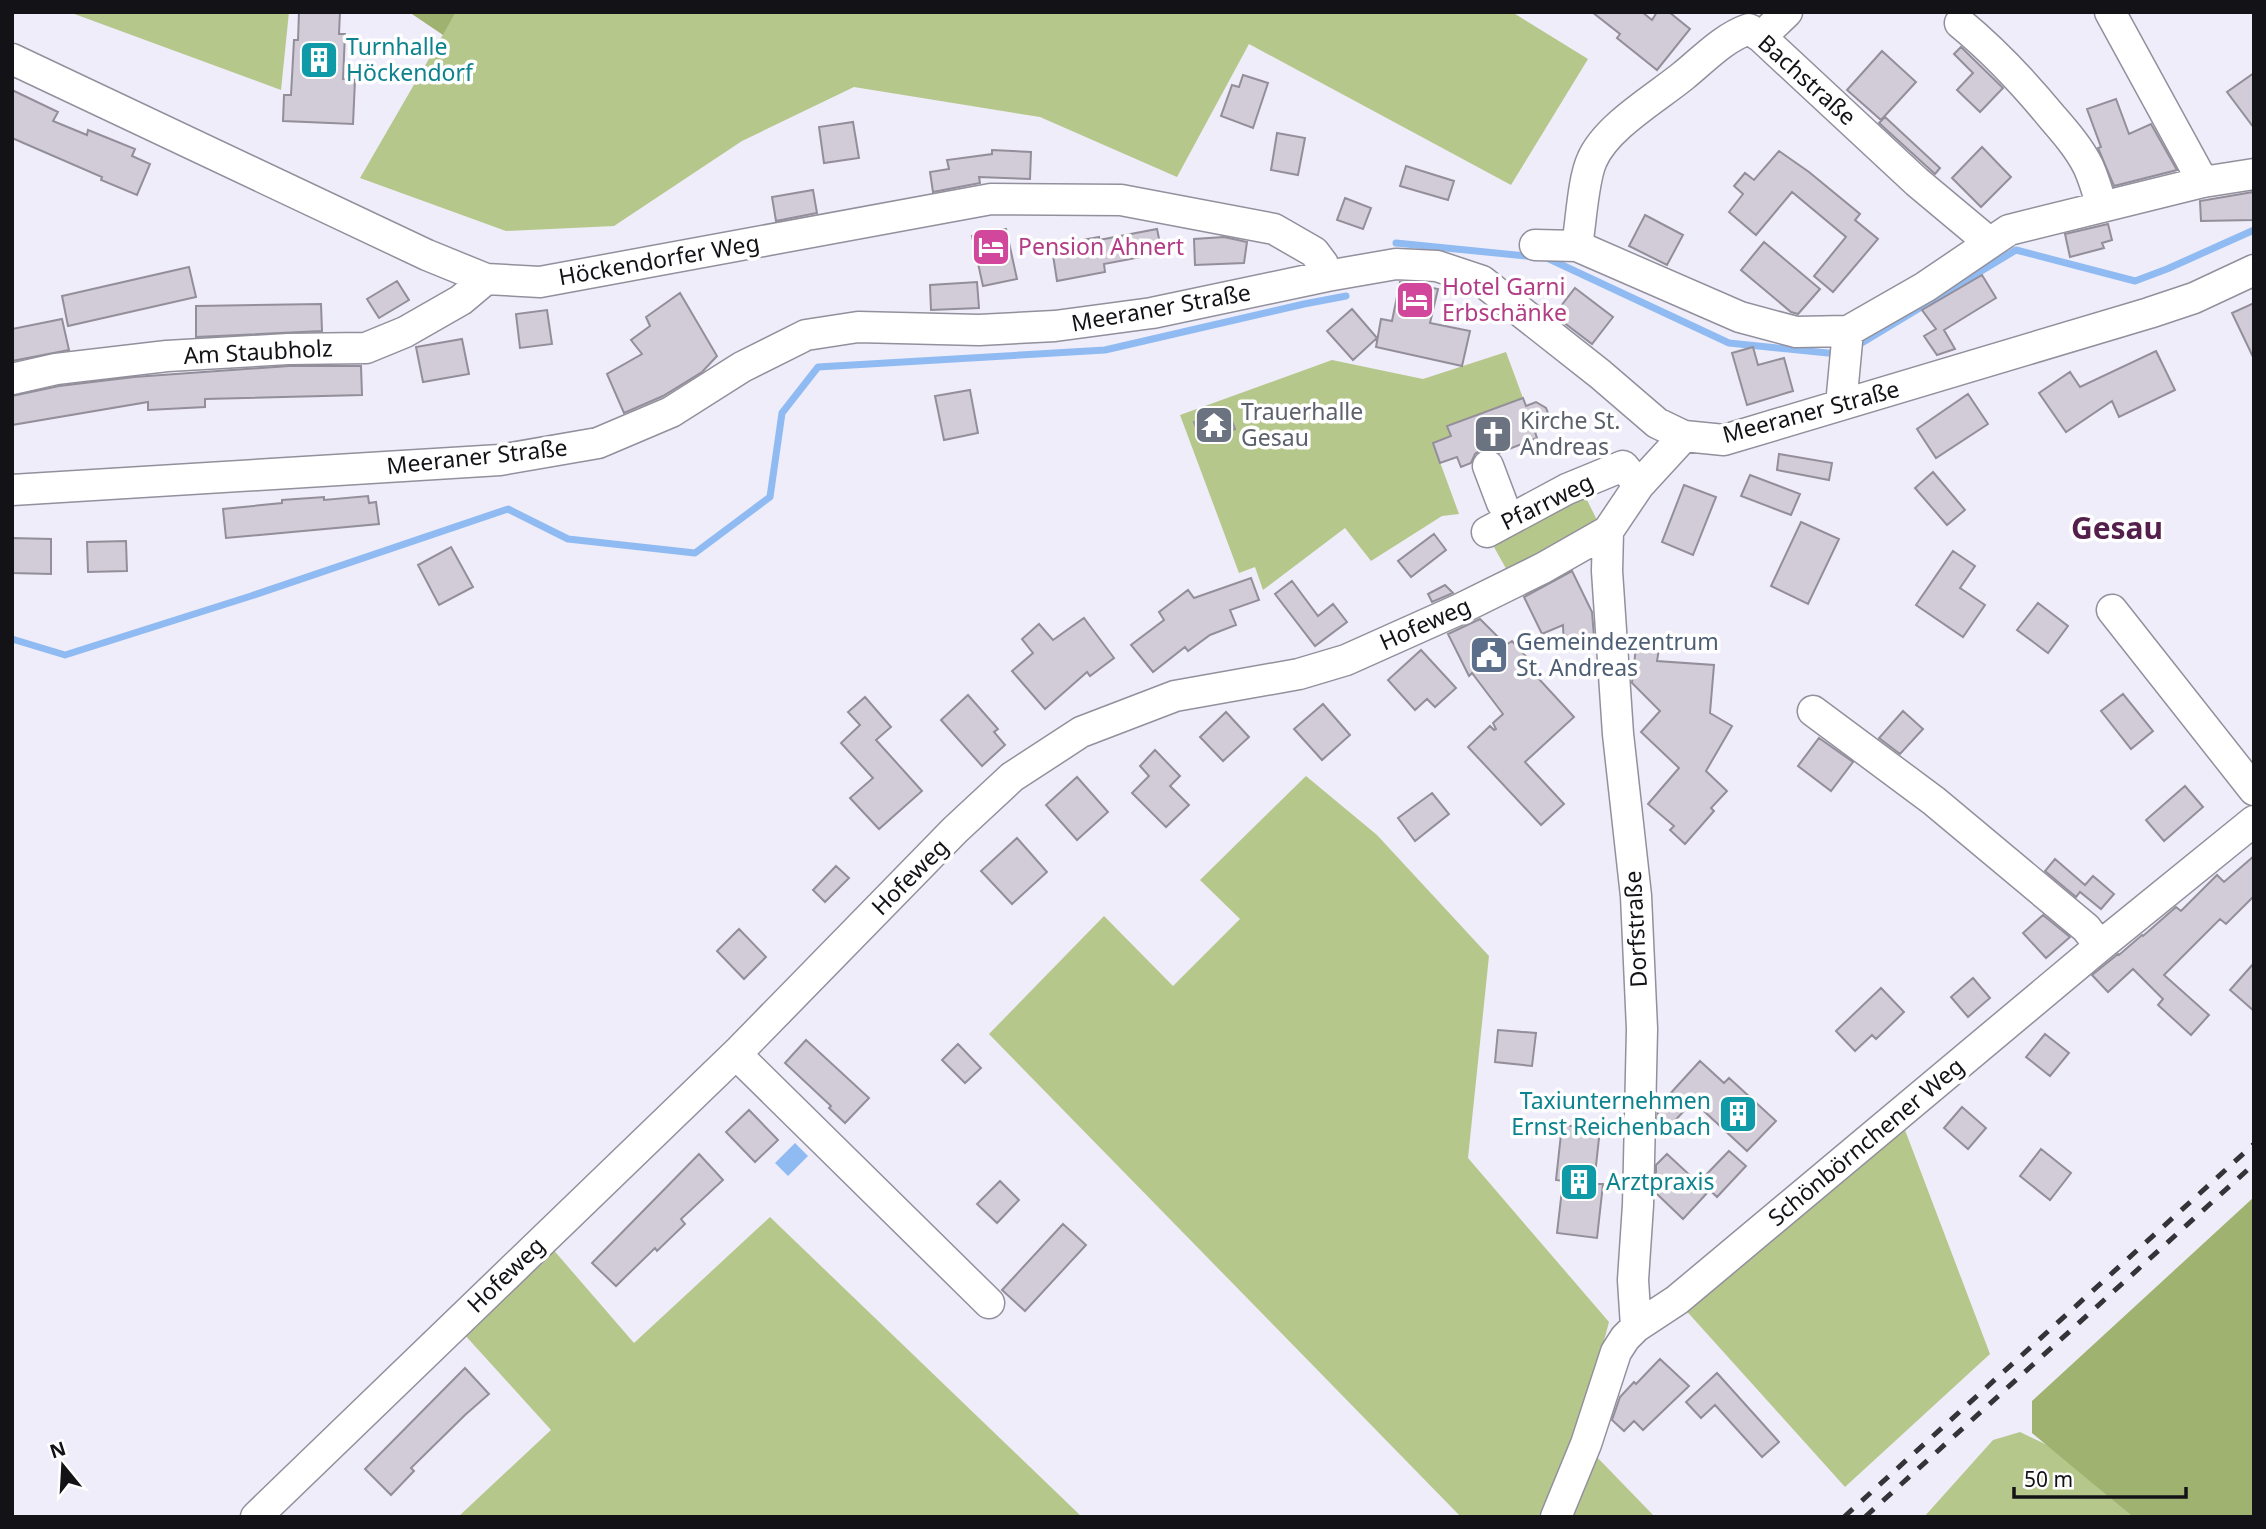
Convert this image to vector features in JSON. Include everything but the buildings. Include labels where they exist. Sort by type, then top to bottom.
[{"type":"street","points":[[1761,37],[1787,12]]},
{"type":"street","points":[[2110,12],[2203,182]]},
{"type":"street","points":[[1960,23],[1986,45],[2069,137],[2087,164],[2102,207]]},
{"type":"street","name":"Bachstraße","points":[[1577,246],[1591,160],[1601,145],[1619,126],[1735,34],[1749,29],[1761,37],[1917,182],[1990,243]]},
{"type":"street","name":"Höckendorfer Weg","points":[[12,59],[427,255],[486,279],[540,282],[991,199],[1121,200],[1274,229],[1314,251],[1327,276]]},
{"type":"street","points":[[1841,405],[1847,346],[1925,287],[2008,230],[2203,182],[2254,174]]},
{"type":"street","points":[[1535,245],[1577,246],[1740,317],[1847,346]]},
{"type":"street","name":"Meeraner Straße","points":[[12,490],[500,460],[598,443],[671,412],[742,367],[806,334],[858,327],[979,330],[1055,326],[1152,313],[1396,264],[1437,266],[1482,281],[1657,422],[1684,436],[1724,440],[2149,313],[2194,298],[2254,270]]},
{"type":"street","name":"Am Staubholz","points":[[12,379],[56,369],[167,356],[288,349],[366,348],[405,332],[461,300],[486,279]]},
{"type":"street","name":"Hofeweg","points":[[256,1517],[736,1054],[936,850],[1012,777],[1081,732],[1175,696],[1298,674],[1346,660],[1543,568],[1608,531],[1639,485],[1684,436]]},
{"type":"street","points":[[1488,466],[1502,503]]},
{"type":"street","name":"Pfarrweg","points":[[1487,531],[1567,489],[1623,466],[1639,485]]},
{"type":"street","name":"Dorfstraße","points":[[1608,531],[1607,571],[1618,734],[1636,895],[1642,1029],[1638,1205],[1633,1280],[1636,1328]]},
{"type":"street","points":[[2112,610],[2254,790]]},
{"type":"street","points":[[1813,710],[1934,801],[2085,928],[2100,946]]},
{"type":"street","name":"Schönbörnchener Weg","points":[[1556,1517],[1586,1444],[1616,1352],[1625,1338],[1676,1300],[2254,821]]},
{"type":"street","points":[[736,1054],[989,1303]]},
{"type":"green space","points":[[69,12],[289,12],[281,90]]},
{"type":"green space","points":[[409,12],[456,12],[443,35]]},
{"type":"green space","points":[[456,12],[1512,12],[1588,59],[1511,185],[1249,44],[1177,177],[1040,117],[854,87],[742,141],[614,226],[506,231],[360,178]]},
{"type":"green space","points":[[1506,352],[1523,398],[1448,426],[1451,436],[1433,443],[1459,514],[1442,516],[1371,561],[1345,528],[1263,590],[1255,567],[1239,573],[1180,415],[1332,360],[1423,379]]},
{"type":"green space","points":[[1582,490],[1601,528],[1509,574],[1489,538]]},
{"type":"green space","points":[[1306,776],[1377,835],[1489,956],[1468,1158],[1609,1322],[1578,1438],[1546,1517],[1461,1517],[989,1034],[1104,916],[1173,986],[1240,919],[1200,880]]},
{"type":"green space","points":[[1905,1130],[1990,1354],[1845,1487],[1682,1306]]},
{"type":"green space","points":[[2254,1197],[2254,1517],[2133,1517],[2032,1433],[2032,1401]]},
{"type":"green space","points":[[770,1217],[1082,1517],[458,1517],[551,1430],[463,1333],[551,1247],[634,1343]]},
{"type":"green space","points":[[2020,1432],[2049,1446],[2133,1517],[1924,1517],[1993,1440]]},
{"type":"green space","points":[[1593,1453],[1655,1517],[1567,1517]]},
{"type":"water","points":[[795,1143],[808,1156],[788,1176],[775,1163]]},
{"type":"waterway","points":[[1855,347],[2016,250],[2135,281],[2254,230]]},
{"type":"waterway","points":[[1396,243],[1536,257]]},
{"type":"waterway","points":[[1547,258],[1729,343],[1838,354]]},
{"type":"waterway","points":[[12,639],[65,655],[251,596],[508,509],[568,539],[695,553],[770,497],[782,413],[818,367],[1105,350],[1346,296]]},
{"type":"railway","points":[[1844,1517],[2254,1144]]},
{"type":"railway","points":[[1865,1517],[2254,1164]]},
{"type":"place","name":"Turnhalle Höckendorf","points":[[319,60]]},
{"type":"place","name":"Pension Ahnert","points":[[991,247]]},
{"type":"place","name":"Hotel Garni Erbschänke","points":[[1415,300]]},
{"type":"place","name":"Trauerhalle Gesau","points":[[1214,425]]},
{"type":"place","name":"Kirche St. Andreas","points":[[1493,434]]},
{"type":"place","name":"Gemeindezentrum St. Andreas","points":[[1489,655]]},
{"type":"place","name":"Taxiunternehmen Ernst Reichenbach","points":[[1738,1114]]},
{"type":"place","name":"Arztpraxis","points":[[1579,1182]]},
{"type":"district","name":"Gesau","points":[[2117,529]]}]
